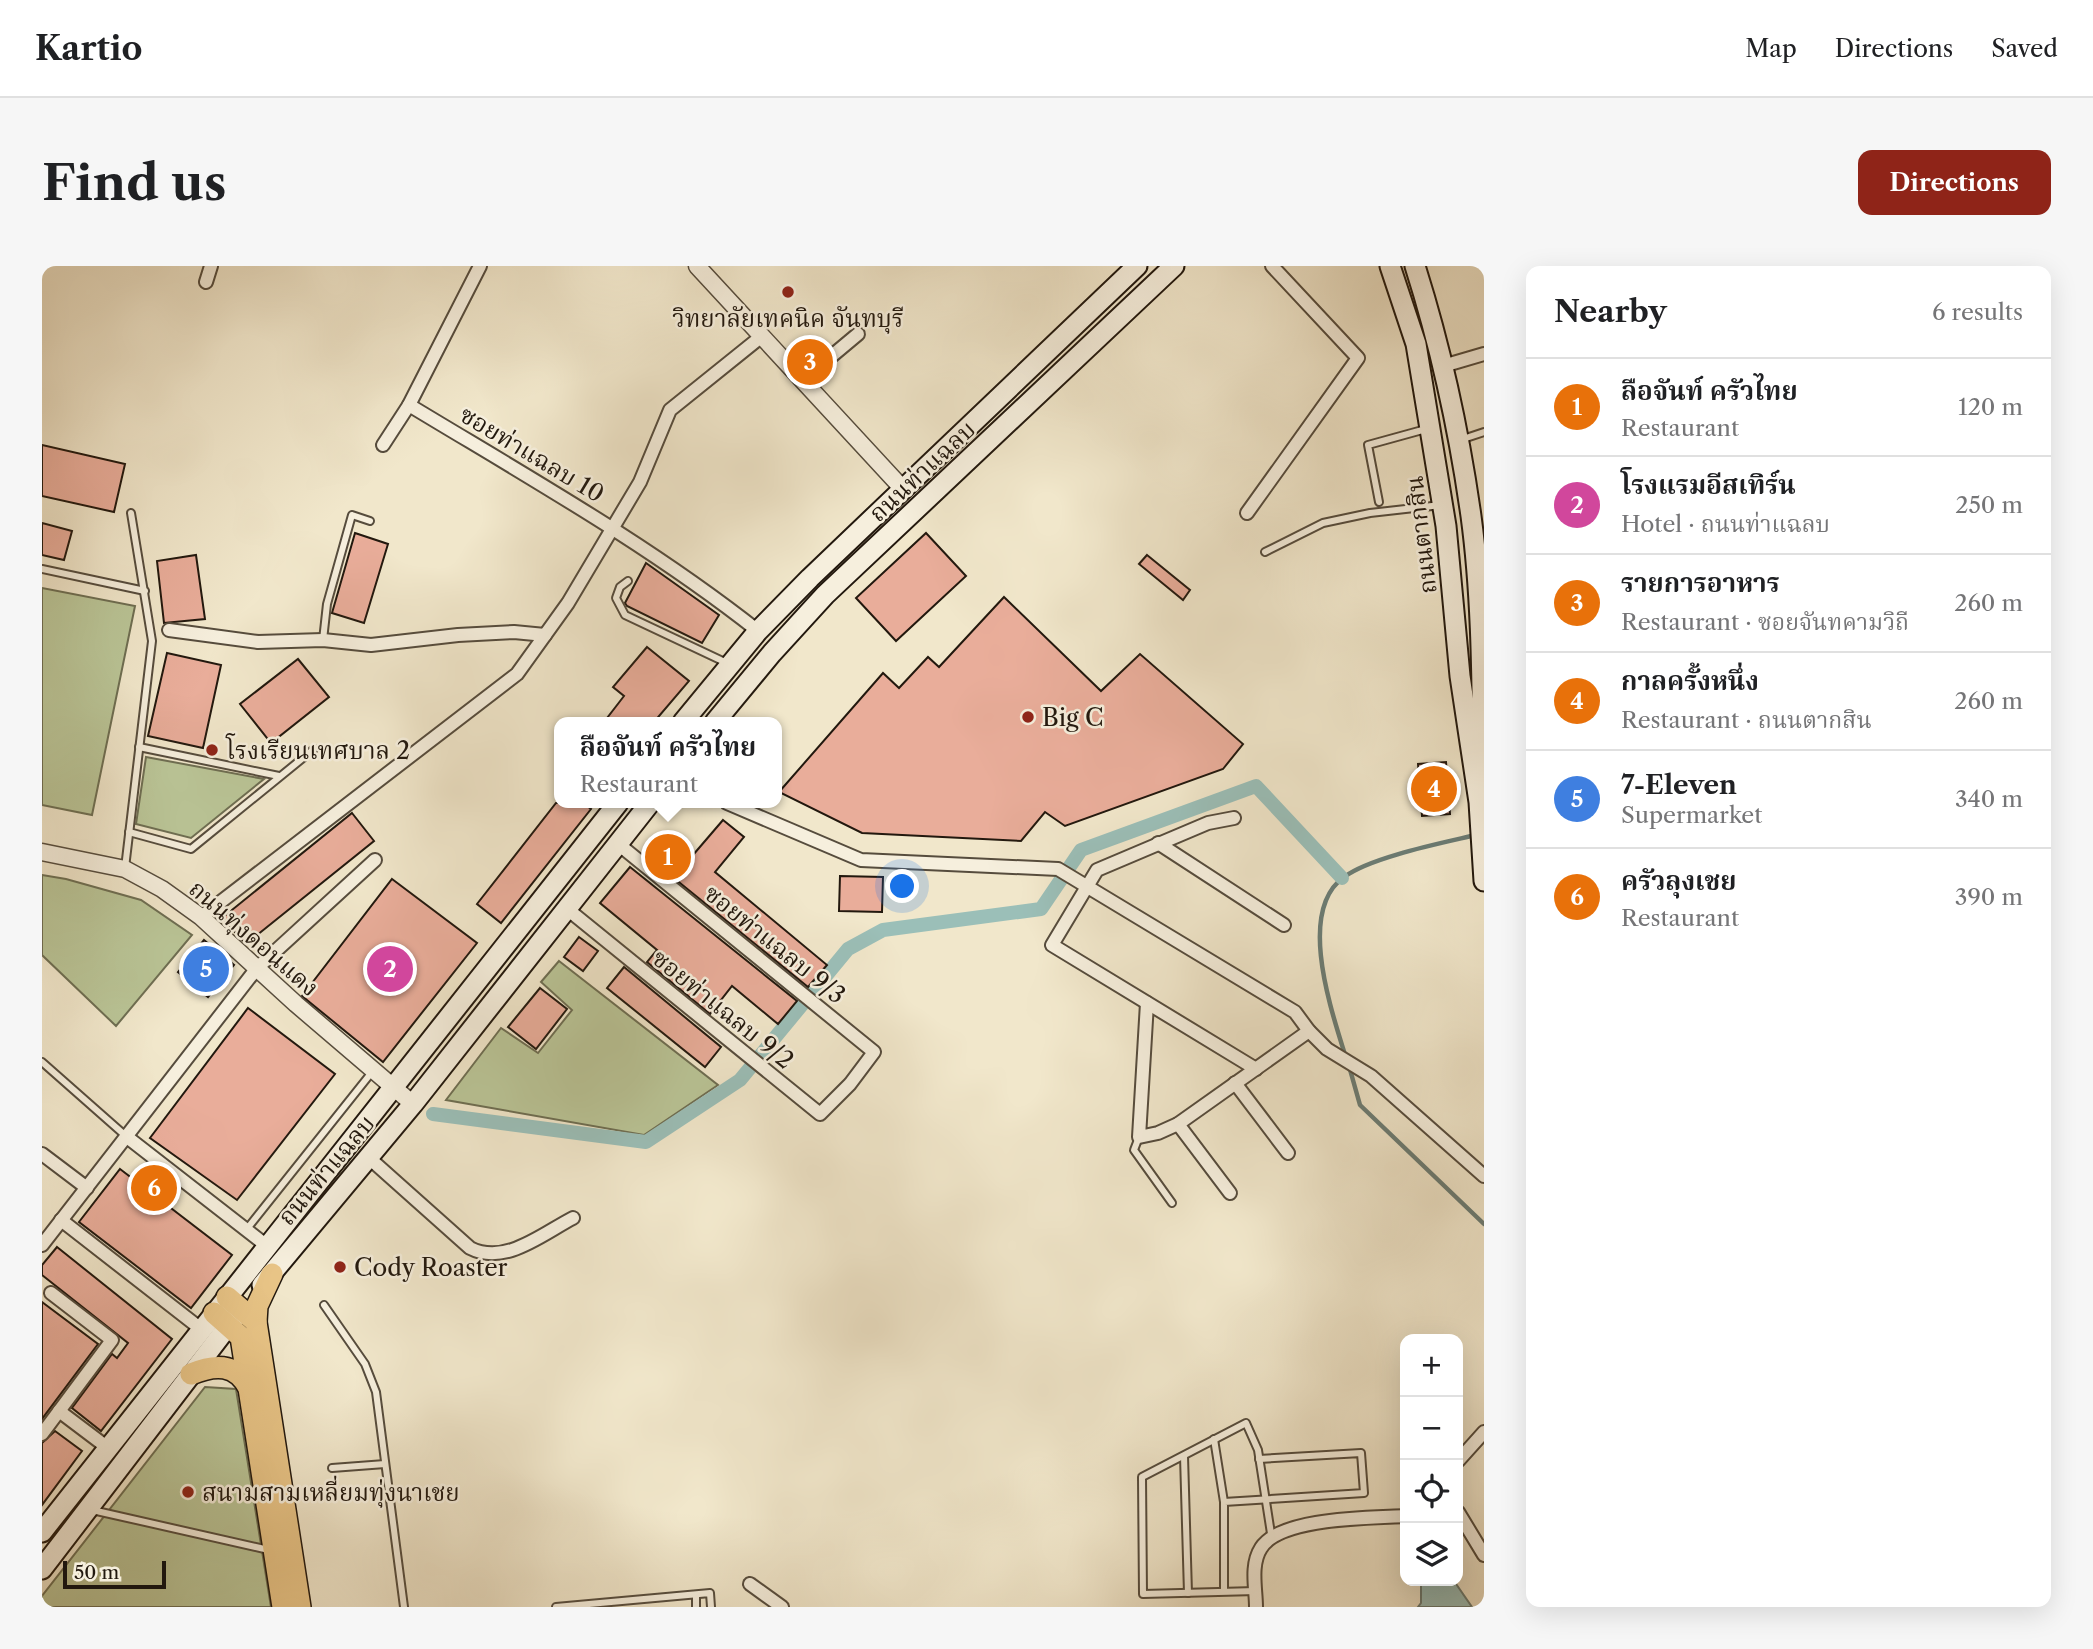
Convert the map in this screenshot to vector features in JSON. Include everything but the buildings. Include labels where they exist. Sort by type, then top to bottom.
[{"type":"main road","name":"ถนนท่าแฉลบ","points":[[687,717],[758,631],[902,488],[1135,266]]},
{"type":"main road","name":"ถนนท่าแฉลบ","points":[[719,717],[820,601],[1174,266]]},
{"type":"main road","name":"ถนนตากสิน","points":[[1390,266],[1416,344],[1443,505],[1460,676],[1479,802],[1484,881]]},
{"type":"main road","name":"ถนนตากสิน","points":[[1415,266],[1443,366],[1479,572],[1484,776]]},
{"type":"main road","points":[[1437,466],[1461,461]]},
{"type":"main road","points":[[902,488],[920,507]]},
{"type":"main road","name":"ถนนท่าแฉลบ","points":[[42,1569],[191,1374],[228,1316],[267,1246],[614,808]]},
{"type":"main road","name":"ถนนท่าแฉลบ","points":[[272,1273],[412,1104],[646,808]]},
{"type":"main road","points":[[228,1316],[257,1306],[272,1273]]},
{"type":"main road","name":"ถนนท่าแฉลบ","points":[[42,1532],[108,1448],[228,1316]]},
{"type":"main road","points":[[228,1316],[241,1337],[283,1607]]},
{"type":"main road","points":[[228,1316],[300,1607]]},
{"type":"main road","points":[[191,1374],[208,1367],[235,1370],[242,1375],[249,1388]]},
{"type":"main road","points":[[71,1496],[88,1509]]},
{"type":"street","points":[[206,282],[211,266]]},
{"type":"street","points":[[383,445],[409,405],[480,266]]},
{"type":"street","points":[[697,266],[902,488]]},
{"type":"street","points":[[1247,513],[1358,358],[1272,266]]},
{"type":"street","points":[[803,380],[858,334]]},
{"type":"street","points":[[201,917],[517,674],[545,635],[640,482],[670,410],[762,336]]},
{"type":"street","points":[[1443,366],[1484,354]]},
{"type":"street","name":"ซอยท่าแฉลบ 10","points":[[409,405],[613,527],[709,592],[758,631]]},
{"type":"street","points":[[169,630],[258,642],[323,640],[371,645],[458,635],[514,632],[545,635]]},
{"type":"street","points":[[738,808],[861,860],[1058,869],[1295,1012],[1327,1049],[1371,1076],[1484,1176]]},
{"type":"street","points":[[1234,818],[1208,823],[1109,862],[1097,870],[1052,945],[1256,1069]]},
{"type":"street","name":"ซอยท่าแฉลบ 9/3","points":[[617,843],[874,1052],[850,1084]]},
{"type":"street","points":[[1158,843],[1284,925]]},
{"type":"street","name":"ถนนทุ่งดอนแดง","points":[[42,852],[125,869],[162,889],[201,917],[412,1104]]},
{"type":"street","points":[[42,1245],[257,968],[375,860]]},
{"type":"street","name":"ซอยท่าแฉลบ 9/2","points":[[566,908],[820,1114],[850,1084]]},
{"type":"street","points":[[1147,1003],[1139,1137],[1158,1133],[1178,1124],[1309,1031]]},
{"type":"street","points":[[1235,1083],[1288,1153]]},
{"type":"street","points":[[1178,1124],[1230,1193]]},
{"type":"street","points":[[127,1137],[267,1246]]},
{"type":"street","points":[[42,1154],[87,1188]]},
{"type":"street","points":[[368,1157],[470,1248],[480,1253],[504,1254],[573,1218]]},
{"type":"street","points":[[61,1220],[228,1316]]},
{"type":"street","points":[[42,1434],[112,1340],[51,1293]]},
{"type":"street","points":[[59,1411],[108,1448]]},
{"type":"street","points":[[1459,1460],[1484,1432]]},
{"type":"street","points":[[1256,1607],[1255,1567],[1261,1547],[1281,1533],[1327,1521],[1400,1516]]},
{"type":"street","points":[[1463,1520],[1484,1555]]},
{"type":"street","points":[[750,1584],[782,1607]]},
{"type":"lane","points":[[1379,502],[1367,445],[1431,428]]},
{"type":"lane","points":[[1457,440],[1484,432]]},
{"type":"lane","points":[[1265,552],[1310,528],[1331,521],[1443,505]]},
{"type":"lane","points":[[125,869],[152,641],[131,513]]},
{"type":"lane","points":[[323,640],[327,604],[352,515],[370,521]]},
{"type":"lane","points":[[42,569],[145,591]]},
{"type":"lane","points":[[628,582],[620,587],[616,598],[625,615],[731,664]]},
{"type":"lane","points":[[139,747],[279,776]]},
{"type":"lane","points":[[129,832],[191,849],[314,748]]},
{"type":"lane","points":[[42,1062],[127,1137]]},
{"type":"lane","points":[[246,1230],[373,1071]]},
{"type":"lane","points":[[1139,1137],[1134,1150],[1172,1203]]},
{"type":"lane","points":[[324,1305],[371,1375],[404,1607]]},
{"type":"lane","points":[[1256,1591],[1143,1594],[1142,1477],[1246,1423],[1259,1459],[1272,1539]]},
{"type":"lane","points":[[1214,1439],[1224,1502],[1224,1591]]},
{"type":"lane","points":[[1224,1502],[1364,1493],[1360,1453],[1259,1459]]},
{"type":"lane","points":[[1184,1456],[1188,1593]]},
{"type":"lane","points":[[332,1468],[385,1464]]},
{"type":"lane","points":[[88,1509],[275,1552]]},
{"type":"lane","points":[[556,1607],[710,1593],[712,1607]]},
{"type":"lane","points":[[696,1595],[696,1607]]},
{"type":"green space","points":[[42,588],[135,606],[92,815],[42,805]]},
{"type":"green space","points":[[146,757],[264,779],[191,838],[136,824]]},
{"type":"green space","points":[[42,875],[141,900],[192,935],[116,1026],[42,955]]},
{"type":"green space","points":[[559,961],[718,1085],[644,1135],[446,1100],[501,1028],[538,1053],[572,1010],[541,982]]},
{"type":"green space","name":"สนามสามเหลี่ยมทุ่งนาเชย","points":[[205,1387],[236,1389],[271,1607],[42,1607],[42,1596]]},
{"type":"water","points":[[1421,1586],[1457,1586],[1472,1607],[1418,1607],[1421,1603]]},
{"type":"waterway","points":[[433,1114],[646,1142],[740,1080],[848,949],[883,930],[1041,909],[1081,850],[1256,786],[1342,878]]},
{"type":"waterway","points":[[1346,1058],[1322,963],[1322,913],[1330,893],[1344,877],[1371,863],[1476,835]]},
{"type":"waterway","points":[[1349,1066],[1360,1105],[1484,1224]]},
{"type":"place","name":"วิทยาลัยเทคนิค จันทบุรี","points":[[788,292]]},
{"type":"place","name":"รายการอาหาร","points":[[810,362]]},
{"type":"place","name":"Big C","points":[[1028,717]]},
{"type":"place","name":"โรงเรียนเทศบาล 2","points":[[212,750]]},
{"type":"place","name":"กาลครั้งหนึ่ง","points":[[1434,789]]},
{"type":"place","name":"ลือจันท์ ครัวไทย","points":[[668,857]]},
{"type":"place","name":"7-Eleven","points":[[206,969]]},
{"type":"place","name":"โรงแรมอีสเทิร์น","points":[[390,969]]},
{"type":"place","name":"ครัวลุงเชย","points":[[154,1188]]},
{"type":"place","name":"Cody Roaster","points":[[340,1267]]},
{"type":"place","name":"สนามสามเหลี่ยมทุ่งนาเชย","points":[[188,1492]]}]
